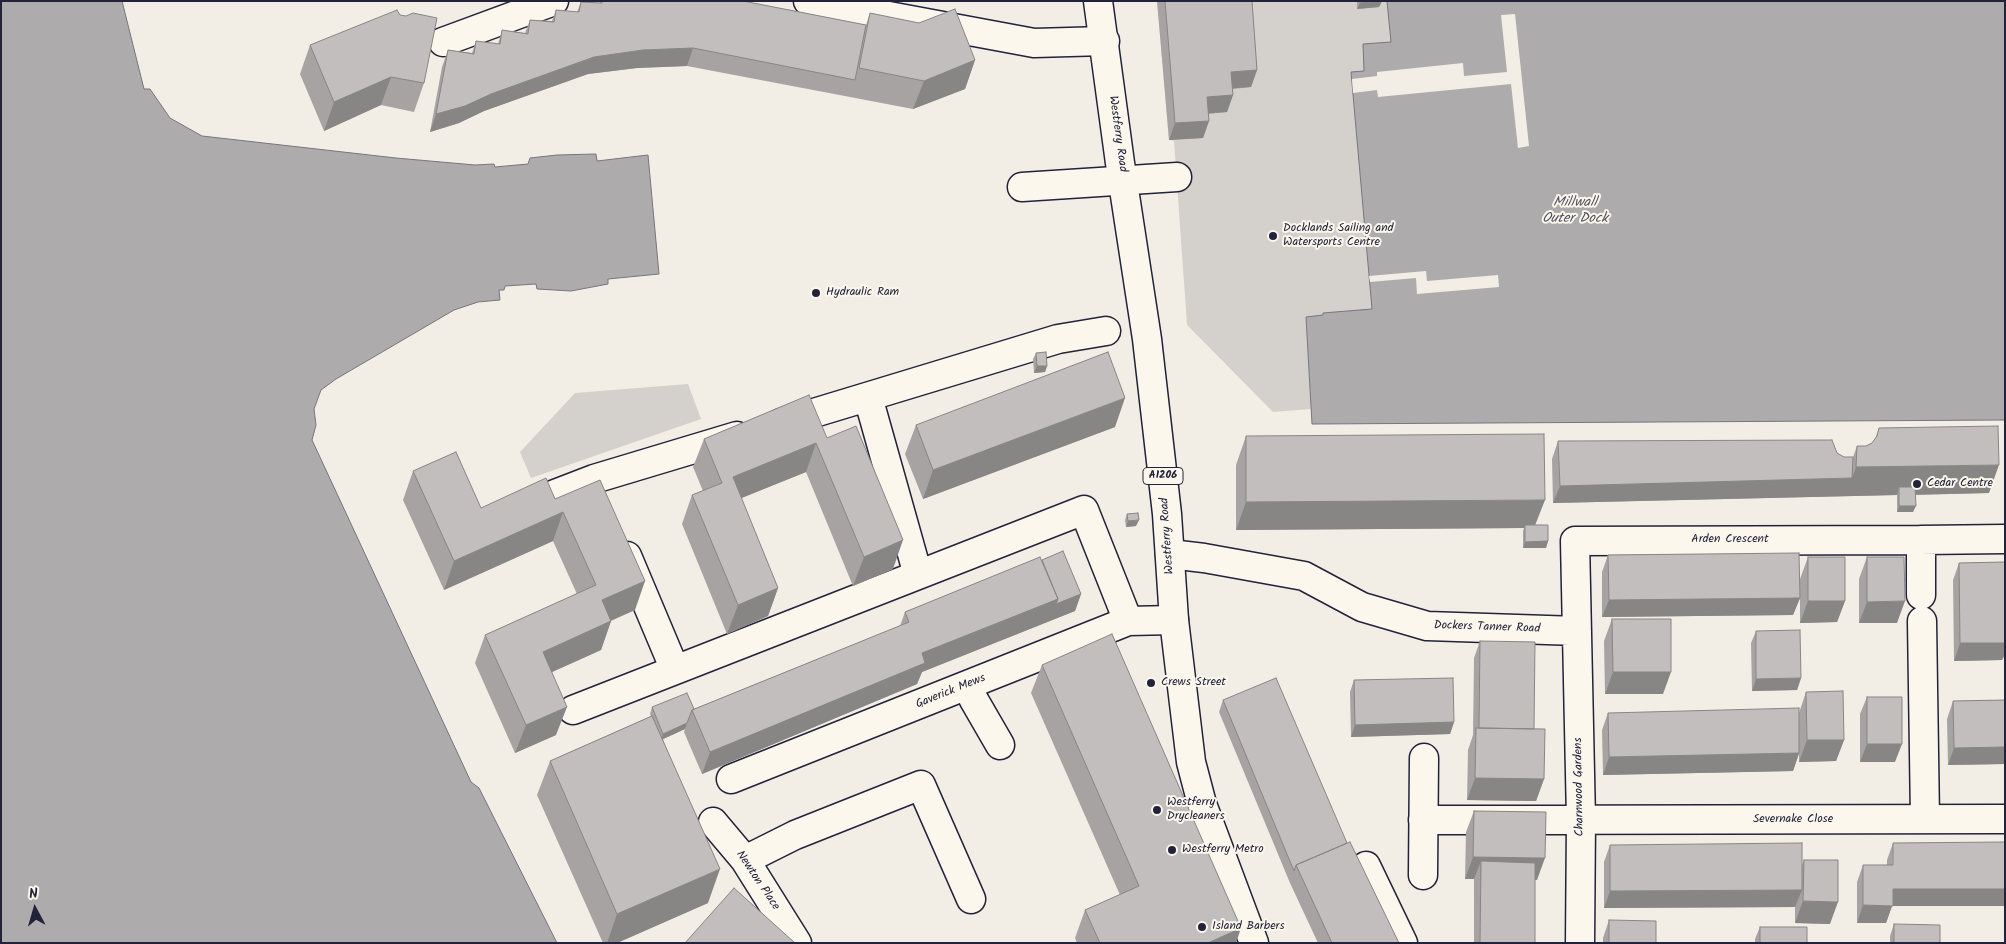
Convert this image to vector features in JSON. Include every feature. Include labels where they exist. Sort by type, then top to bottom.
[{"type":"street","points":[[443,42],[554,1]]},
{"type":"street","points":[[808,1],[1034,42],[1105,42]]},
{"type":"street","name":"Westferry Road","points":[[1098,1],[1147,339],[1167,514],[1174,620],[1191,762],[1202,804],[1254,943]]},
{"type":"street","points":[[1022,187],[1177,178]]},
{"type":"street","points":[[542,499],[594,479],[868,398],[1058,339],[1106,331]]},
{"type":"street","points":[[868,398],[918,575]]},
{"type":"street","points":[[594,479],[606,506]]},
{"type":"street","points":[[573,710],[1084,510],[1128,622]]},
{"type":"street","points":[[618,534],[675,670]]},
{"type":"street","points":[[1925,819],[1921,540],[2005,539]]},
{"type":"street","name":"Arden Crescent","points":[[1577,631],[1575,541],[1921,540]]},
{"type":"street","name":"Dockers Tanner Road","points":[[1170,554],[1204,558],[1304,576],[1362,607],[1427,626],[1577,631]]},
{"type":"street","name":"Gaverick Mews","points":[[731,780],[1128,622],[1174,620]]},
{"type":"street","name":"Charnwood Gardens","points":[[1577,631],[1580,943]]},
{"type":"street","points":[[967,686],[1000,745]]},
{"type":"street","points":[[1423,875],[1424,758]]},
{"type":"street","points":[[745,860],[795,835],[921,785],[971,899]]},
{"type":"street","name":"Severnake Close","points":[[1423,820],[2005,819]]},
{"type":"street","name":"Newton Place","points":[[713,822],[745,860],[797,943]]},
{"type":"street","points":[[1366,866],[1403,943]]},
{"type":"shaded area","name":"Docklands Sailing and Watersports Centre","points":[[1157,1],[1387,1],[1391,43],[1364,72],[1351,72],[1372,310],[1323,313],[1323,315],[1306,317],[1311,409],[1273,412],[1187,325],[1174,141],[1169,140]]},
{"type":"shaded area","points":[[688,384],[701,419],[531,478],[520,452],[575,393]]},
{"type":"water","points":[[1,1],[122,1],[144,89],[150,89],[170,118],[202,136],[396,158],[475,165],[494,164],[495,167],[528,164],[530,158],[557,155],[596,154],[597,161],[648,155],[659,274],[608,279],[608,284],[571,291],[537,289],[536,284],[505,286],[504,290],[499,290],[500,300],[478,302],[454,310],[336,379],[321,390],[314,409],[316,425],[312,440],[471,782],[479,788],[557,943],[1,943]]},
{"type":"water","name":"Millwall Outer Dock","points":[[1387,1],[2005,1],[2005,420],[1312,424],[1306,317],[1323,315],[1323,313],[1372,309],[1351,72],[1364,71],[1363,44],[1391,42]]},
{"type":"pier","points":[[1515,14],[1529,146],[1518,148],[1511,84],[1378,97],[1377,90],[1353,93],[1352,79],[1377,76],[1377,72],[1463,63],[1464,76],[1507,72],[1501,15]]},
{"type":"pier","points":[[1426,271],[1427,281],[1498,275],[1499,287],[1417,294],[1416,278],[1370,282],[1369,276]]},
{"type":"building","points":[[602,1],[743,1],[866,25],[855,80],[693,48],[643,50],[594,57],[491,94],[465,106],[436,114],[448,50],[474,54],[476,41],[500,44],[502,30],[528,34],[530,20],[554,22],[556,10],[579,12],[581,2],[602,3]]},
{"type":"building","points":[[1165,1],[1252,1],[1257,70],[1231,72],[1233,95],[1207,97],[1209,121],[1175,123]]},
{"type":"building","points":[[1360,1],[1380,1],[1360,3]]},
{"type":"building","points":[[955,9],[975,60],[924,81],[859,68],[870,13],[919,23]]},
{"type":"building","points":[[397,10],[400,15],[406,16],[413,13],[437,18],[424,83],[391,77],[334,102],[310,45]]},
{"type":"building","points":[[1046,352],[1047,366],[1037,366],[1036,353]]},
{"type":"building","points":[[1108,352],[1125,398],[933,470],[916,425]]},
{"type":"building","points":[[809,395],[827,438],[856,426],[903,540],[864,557],[816,443],[733,477],[778,588],[738,605],[692,495],[722,483],[704,439]]},
{"type":"building","points":[[1998,426],[1999,465],[1856,467],[1857,446],[1866,446],[1872,443],[1877,436],[1879,428]]},
{"type":"building","points":[[1544,434],[1545,500],[1246,502],[1246,436]]},
{"type":"building","points":[[1832,440],[1837,453],[1844,457],[1853,457],[1852,478],[1560,486],[1558,441]]},
{"type":"building","points":[[456,452],[481,508],[546,478],[555,499],[600,480],[645,581],[602,600],[611,621],[543,652],[567,707],[526,725],[485,635],[596,585],[563,512],[454,561],[413,471]]},
{"type":"building","points":[[1899,487],[1915,487],[1916,506],[1899,506]]},
{"type":"building","points":[[1138,513],[1139,520],[1128,521],[1127,514]]},
{"type":"building","points":[[1525,525],[1548,525],[1548,541],[1525,542]]},
{"type":"building","points":[[1063,551],[1081,594],[1056,604],[1058,599],[1042,560]]},
{"type":"building","points":[[1799,553],[1800,598],[1609,600],[1608,555]]},
{"type":"building","points":[[1040,557],[1058,599],[922,653],[925,663],[710,752],[692,710],[909,622],[905,612]]},
{"type":"building","points":[[1808,557],[1845,557],[1845,601],[1808,601]]},
{"type":"building","points":[[1867,557],[1904,557],[1905,601],[1867,602]]},
{"type":"building","points":[[2005,562],[2005,643],[1960,643],[1959,563]]},
{"type":"building","points":[[1612,619],[1671,619],[1671,672],[1613,672]]},
{"type":"building","points":[[1800,630],[1801,678],[1756,679],[1756,631]]},
{"type":"building","points":[[1112,634],[1241,928],[1208,943],[1100,943],[1085,910],[1139,886],[1042,665]]},
{"type":"building","points":[[1480,641],[1535,642],[1534,729],[1479,728]]},
{"type":"building","points":[[1276,678],[1347,843],[1296,865],[1294,871],[1223,700]]},
{"type":"building","points":[[1453,678],[1454,722],[1355,725],[1354,680]]},
{"type":"building","points":[[1843,691],[1844,740],[1807,740],[1806,692]]},
{"type":"building","points":[[687,693],[694,709],[687,723],[663,734],[652,707]]},
{"type":"building","points":[[1867,697],[1902,697],[1902,744],[1867,744]]},
{"type":"building","points":[[2005,700],[2005,747],[1954,748],[1953,701]]},
{"type":"building","points":[[1799,708],[1799,753],[1609,757],[1608,713]]},
{"type":"building","points":[[652,716],[720,869],[617,914],[550,761]]},
{"type":"building","points":[[1476,728],[1545,729],[1544,779],[1475,778]]},
{"type":"building","points":[[1474,811],[1546,812],[1545,858],[1473,857]]},
{"type":"building","points":[[1350,842],[1399,943],[1332,943],[1296,865]]},
{"type":"building","points":[[2005,842],[2005,889],[1893,889],[1893,906],[1863,905],[1863,865],[1893,865],[1893,843]]},
{"type":"building","points":[[1802,843],[1802,890],[1610,891],[1610,845]]},
{"type":"building","points":[[1804,860],[1838,860],[1838,902],[1803,901]]},
{"type":"building","points":[[1481,861],[1535,863],[1535,943],[1480,943]]},
{"type":"building","points":[[734,888],[795,943],[685,943]]},
{"type":"building","points":[[1609,920],[1656,921],[1656,943],[1609,943]]},
{"type":"building","points":[[1894,924],[1940,925],[1940,943],[1894,943]]},
{"type":"building","points":[[1760,927],[1807,927],[1807,943],[1760,943]]},
{"type":"place","name":"Docklands Sailing and Watersports Centre","points":[[1273,236]]},
{"type":"place","name":"Hydraulic Ram","points":[[816,293]]},
{"type":"place","name":"Cedar Centre","points":[[1917,484]]},
{"type":"place","name":"Crews Street","points":[[1151,683]]},
{"type":"place","name":"Westferry Drycleaners","points":[[1157,810]]},
{"type":"place","name":"Westferry Metro","points":[[1172,850]]},
{"type":"place","name":"Island Barbers","points":[[1202,927]]}]
